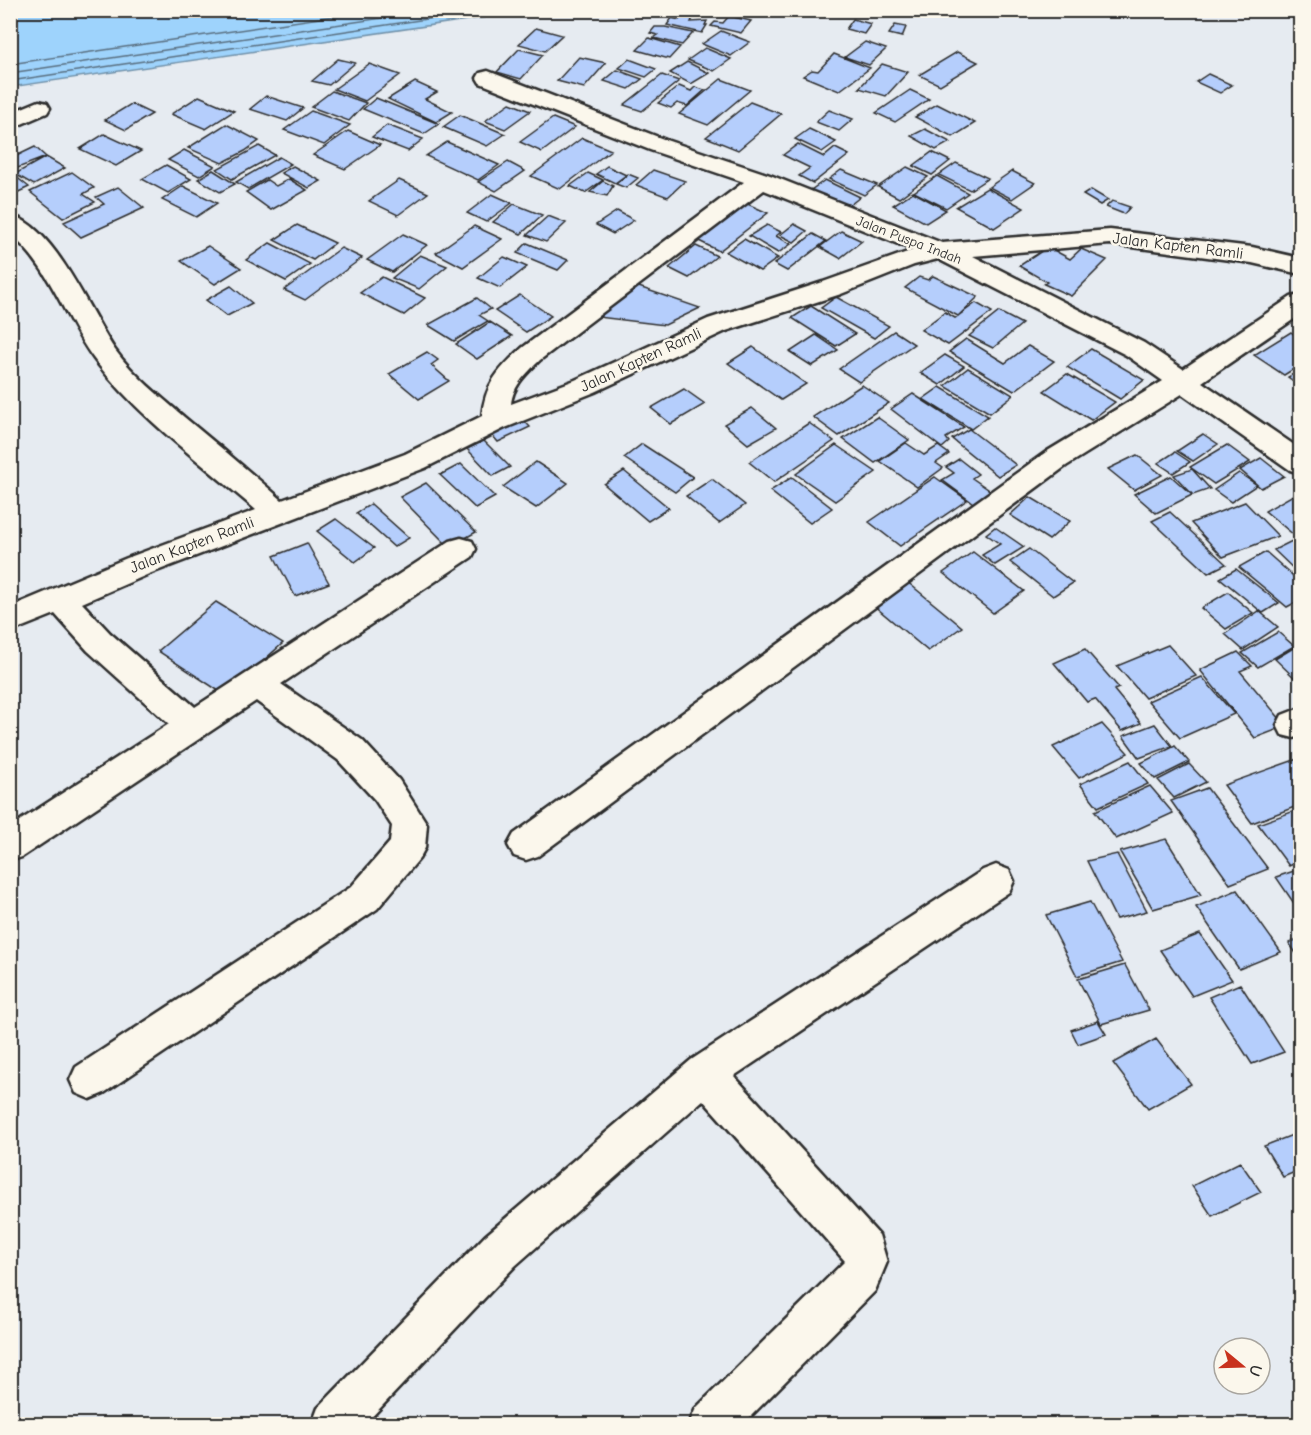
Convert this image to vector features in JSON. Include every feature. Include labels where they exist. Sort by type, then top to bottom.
[{"type":"street","name":"Jalan Puspa Indah","points":[[488,78],[658,145],[762,180],[940,251],[1012,285],[1135,349],[1300,462]]},
{"type":"street","points":[[10,122],[39,108]]},
{"type":"street","points":[[495,422],[498,394],[512,372],[531,354],[762,180]]},
{"type":"street","points":[[10,222],[29,237],[57,272],[105,355],[129,384],[277,512]]},
{"type":"street","name":"Jalan Kapten Ramli","points":[[10,620],[59,598],[277,512],[415,461],[495,422],[585,386],[717,325],[832,288],[906,259],[940,251],[1110,237],[1252,255],[1300,266]]},
{"type":"street","points":[[526,845],[1056,459],[1181,380],[1205,368],[1300,303]]},
{"type":"street","points":[[10,846],[461,549]]},
{"type":"street","points":[[59,598],[99,642],[194,726]]},
{"type":"street","points":[[90,1080],[364,898],[407,848],[410,824],[387,790],[350,750],[257,684]]},
{"type":"street","points":[[334,1425],[500,1251],[705,1073],[996,881]]},
{"type":"street","points":[[705,1073],[864,1250],[866,1262],[860,1276],[712,1425]]},
{"type":"water","points":[[11,10],[528,10],[528,11],[11,87]]},
{"type":"building","points":[[682,16],[693,18],[691,22],[707,21],[705,25],[707,25],[702,33],[667,25],[672,18],[679,20]]},
{"type":"building","points":[[729,16],[751,21],[741,33],[711,26],[715,22],[723,23]]},
{"type":"building","points":[[853,19],[871,24],[864,34],[846,29]]},
{"type":"building","points":[[895,25],[906,27],[902,37],[889,34]]},
{"type":"building","points":[[655,27],[693,33],[682,45],[654,38],[658,35],[650,33]]},
{"type":"building","points":[[536,28],[562,35],[545,51],[519,44]]},
{"type":"building","points":[[721,31],[750,42],[731,56],[702,44]]},
{"type":"building","points":[[649,38],[680,47],[669,59],[637,50]]},
{"type":"building","points":[[865,42],[886,49],[869,65],[845,57]]},
{"type":"building","points":[[705,48],[731,59],[714,71],[688,60]]},
{"type":"building","points":[[519,49],[543,55],[521,79],[497,72]]},
{"type":"building","points":[[957,52],[978,62],[940,85],[919,75]]},
{"type":"building","points":[[834,54],[870,68],[839,91],[803,76],[812,70],[818,71]]},
{"type":"building","points":[[579,57],[606,63],[584,88],[557,81]]},
{"type":"building","points":[[338,59],[355,63],[329,85],[312,81]]},
{"type":"building","points":[[629,59],[656,69],[646,77],[619,68]]},
{"type":"building","points":[[687,62],[709,73],[691,84],[670,73]]},
{"type":"building","points":[[369,64],[400,75],[365,101],[334,89]]},
{"type":"building","points":[[882,64],[908,72],[886,96],[859,88]]},
{"type":"building","points":[[617,70],[642,79],[629,89],[604,81]]},
{"type":"building","points":[[1208,74],[1232,85],[1220,93],[1196,82]]},
{"type":"building","points":[[662,75],[679,81],[642,111],[624,105]]},
{"type":"building","points":[[721,79],[750,90],[708,125],[679,114]]},
{"type":"building","points":[[415,82],[437,92],[425,99],[452,112],[436,122],[388,99]]},
{"type":"building","points":[[679,86],[691,91],[695,87],[705,90],[687,106],[677,103],[671,108],[658,103]]},
{"type":"building","points":[[910,90],[929,99],[895,122],[876,113]]},
{"type":"building","points":[[332,91],[366,103],[349,121],[311,107]]},
{"type":"building","points":[[199,96],[234,111],[206,129],[171,114]]},
{"type":"building","points":[[266,96],[303,108],[287,121],[250,109]]},
{"type":"building","points":[[376,98],[439,124],[424,134],[363,109]]},
{"type":"building","points":[[750,102],[781,114],[738,150],[706,137]]},
{"type":"building","points":[[510,103],[530,111],[505,129],[485,121]]},
{"type":"building","points":[[131,104],[152,114],[126,130],[105,120]]},
{"type":"building","points":[[937,104],[975,123],[953,137],[915,117]]},
{"type":"building","points":[[829,110],[853,119],[839,131],[816,122]]},
{"type":"building","points":[[311,111],[350,125],[324,145],[284,130]]},
{"type":"building","points":[[460,115],[505,134],[487,146],[443,127]]},
{"type":"building","points":[[553,118],[575,127],[542,152],[520,142]]},
{"type":"building","points":[[226,124],[259,141],[222,163],[188,148]]},
{"type":"building","points":[[387,125],[423,139],[408,151],[372,137]]},
{"type":"building","points":[[809,129],[836,142],[822,152],[795,139]]},
{"type":"building","points":[[925,129],[950,142],[936,150],[911,136]]},
{"type":"building","points":[[348,131],[380,145],[345,169],[313,155]]},
{"type":"building","points":[[104,134],[141,151],[116,166],[80,149]]},
{"type":"building","points":[[582,138],[611,150],[560,189],[531,176]]},
{"type":"building","points":[[447,142],[499,165],[478,180],[426,156]]},
{"type":"building","points":[[798,144],[824,157],[835,148],[849,155],[813,183],[799,176],[810,168],[783,155]]},
{"type":"building","points":[[259,146],[275,155],[232,179],[217,169]]},
{"type":"building","points":[[35,147],[46,157],[10,171],[10,159]]},
{"type":"building","points":[[184,150],[215,166],[199,176],[168,160]]},
{"type":"building","points":[[932,152],[950,161],[932,175],[913,166]]},
{"type":"building","points":[[46,157],[65,168],[34,185],[15,174]]},
{"type":"building","points":[[279,157],[291,164],[248,189],[236,182]]},
{"type":"building","points":[[508,162],[525,171],[496,191],[478,182]]},
{"type":"building","points":[[956,163],[988,178],[970,190],[939,175]]},
{"type":"building","points":[[166,165],[191,179],[168,193],[142,179]]},
{"type":"building","points":[[293,166],[321,181],[309,188],[281,173]]},
{"type":"building","points":[[607,166],[626,175],[615,183],[596,174]]},
{"type":"building","points":[[907,167],[928,177],[899,198],[878,187]]},
{"type":"building","points":[[213,170],[235,184],[220,192],[198,179]]},
{"type":"building","points":[[653,170],[685,181],[668,197],[636,185]]},
{"type":"building","points":[[841,170],[877,185],[864,195],[829,179]]},
{"type":"building","points":[[1012,171],[1035,183],[1012,199],[989,187]]},
{"type":"building","points":[[72,172],[94,188],[83,194],[95,202],[63,218],[30,192]]},
{"type":"building","points":[[11,173],[29,187],[10,196]]},
{"type":"building","points":[[588,173],[603,180],[585,193],[570,186]]},
{"type":"building","points":[[628,174],[638,178],[626,188],[616,184]]},
{"type":"building","points":[[937,176],[968,193],[946,208],[914,192]]},
{"type":"building","points":[[289,179],[307,190],[271,210],[246,192],[267,180],[276,186]]},
{"type":"building","points":[[399,180],[428,193],[398,215],[369,201]]},
{"type":"building","points":[[825,180],[860,197],[846,208],[811,190]]},
{"type":"building","points":[[603,181],[613,186],[607,196],[590,192]]},
{"type":"building","points":[[183,186],[217,203],[196,217],[162,200]]},
{"type":"building","points":[[118,187],[144,208],[81,237],[64,222],[104,204],[96,197]]},
{"type":"building","points":[[987,188],[1024,208],[994,228],[956,207]]},
{"type":"building","points":[[1091,190],[1108,200],[1100,205],[1083,195]]},
{"type":"building","points":[[913,192],[946,210],[926,223],[893,205]]},
{"type":"building","points":[[492,194],[512,203],[486,222],[467,213]]},
{"type":"building","points":[[1112,201],[1130,207],[1124,214],[1106,207]]},
{"type":"building","points":[[743,202],[768,213],[719,251],[695,239]]},
{"type":"building","points":[[514,204],[542,215],[521,234],[493,222]]},
{"type":"building","points":[[617,211],[634,220],[613,234],[596,225]]},
{"type":"building","points":[[548,216],[566,223],[546,242],[527,235]]},
{"type":"building","points":[[794,224],[807,231],[794,242],[780,235]]},
{"type":"building","points":[[297,225],[335,243],[313,260],[274,240]]},
{"type":"building","points":[[767,225],[781,232],[776,236],[791,244],[778,253],[749,236]]},
{"type":"building","points":[[474,226],[502,239],[463,267],[436,253]]},
{"type":"building","points":[[841,231],[862,241],[840,258],[820,247]]},
{"type":"building","points":[[403,234],[427,245],[392,272],[367,260]]},
{"type":"building","points":[[813,234],[826,241],[787,271],[774,264]]},
{"type":"building","points":[[744,239],[778,258],[760,271],[726,252]]},
{"type":"building","points":[[270,243],[310,264],[286,281],[246,260]]},
{"type":"building","points":[[527,243],[568,260],[558,270],[517,253]]},
{"type":"building","points":[[208,246],[241,268],[215,284],[181,261]]},
{"type":"building","points":[[696,246],[717,256],[689,278],[669,268]]},
{"type":"building","points":[[1048,247],[1070,259],[1081,249],[1107,260],[1071,296],[1044,284],[1047,282],[1019,266]]},
{"type":"building","points":[[341,248],[362,258],[305,300],[284,290]]},
{"type":"building","points":[[420,255],[447,266],[419,289],[392,278]]},
{"type":"building","points":[[504,257],[527,267],[500,288],[478,278]]},
{"type":"building","points":[[933,276],[978,297],[958,316],[905,288],[919,277],[928,280]]},
{"type":"building","points":[[382,277],[425,298],[404,315],[360,293]]},
{"type":"building","points":[[633,285],[700,308],[665,325],[598,317]]},
{"type":"building","points":[[231,286],[252,303],[227,316],[206,300]]},
{"type":"building","points":[[520,295],[551,316],[526,332],[495,311]]},
{"type":"building","points":[[836,297],[889,326],[874,338],[821,308]]},
{"type":"building","points":[[477,298],[491,309],[479,315],[488,321],[454,341],[428,325]]},
{"type":"building","points":[[976,303],[992,312],[948,345],[921,330],[945,312],[955,318]]},
{"type":"building","points":[[811,306],[855,334],[836,346],[792,318]]},
{"type":"building","points":[[999,312],[1022,324],[993,348],[969,336]]},
{"type":"building","points":[[490,322],[512,336],[477,359],[456,344]]},
{"type":"building","points":[[894,331],[914,344],[859,382],[839,369]]},
{"type":"building","points":[[1291,332],[1300,339],[1300,365],[1284,375],[1254,355]]},
{"type":"building","points":[[816,335],[838,350],[812,366],[790,352]]},
{"type":"building","points":[[966,339],[1005,363],[1028,346],[1054,361],[1014,391],[949,352]]},
{"type":"building","points":[[753,347],[806,384],[781,400],[728,363]]},
{"type":"building","points":[[1091,349],[1144,380],[1120,399],[1067,367]]},
{"type":"building","points":[[427,352],[438,360],[431,365],[449,381],[419,399],[389,374]]},
{"type":"building","points":[[945,355],[964,366],[940,385],[920,373]]},
{"type":"building","points":[[968,368],[1013,395],[990,413],[945,386]]},
{"type":"building","points":[[1300,370],[1300,386],[1288,377]]},
{"type":"building","points":[[1067,374],[1115,402],[1091,420],[1044,391]]},
{"type":"building","points":[[862,385],[889,403],[839,436],[813,417]]},
{"type":"building","points":[[940,387],[988,416],[971,429],[923,399]]},
{"type":"building","points":[[684,389],[705,404],[671,424],[651,408]]},
{"type":"building","points":[[913,394],[964,427],[946,438],[949,442],[942,448],[891,409]]},
{"type":"building","points":[[752,408],[776,428],[748,444],[724,424]]},
{"type":"building","points":[[518,414],[530,427],[498,442],[486,428]]},
{"type":"building","points":[[877,417],[909,440],[875,463],[843,439]]},
{"type":"building","points":[[809,423],[834,441],[774,482],[749,462]]},
{"type":"building","points":[[969,429],[1016,465],[998,476],[952,439]]},
{"type":"building","points":[[1203,434],[1218,444],[1193,461],[1177,451]]},
{"type":"building","points":[[484,441],[510,467],[493,476],[467,449]]},
{"type":"building","points":[[906,443],[924,455],[938,446],[949,454],[936,463],[943,468],[917,487],[880,461]]},
{"type":"building","points":[[642,444],[693,477],[675,492],[624,458]]},
{"type":"building","points":[[836,445],[876,472],[835,501],[796,474]]},
{"type":"building","points":[[1227,445],[1250,462],[1214,484],[1190,467]]},
{"type":"building","points":[[1175,452],[1190,462],[1173,473],[1158,463]]},
{"type":"building","points":[[1137,455],[1162,475],[1134,490],[1108,469]]},
{"type":"building","points":[[1261,458],[1284,476],[1261,488],[1240,470]]},
{"type":"building","points":[[959,459],[978,474],[972,478],[1001,498],[984,511],[942,480],[954,473],[946,467]]},
{"type":"building","points":[[536,462],[568,483],[536,508],[503,487]]},
{"type":"building","points":[[461,464],[495,497],[475,508],[440,475]]},
{"type":"building","points":[[1192,469],[1210,489],[1193,495],[1174,475]]},
{"type":"building","points":[[624,471],[669,508],[648,521],[604,484]]},
{"type":"building","points":[[1239,473],[1257,485],[1231,502],[1214,490]]},
{"type":"building","points":[[1171,476],[1192,495],[1156,513],[1134,494]]},
{"type":"building","points":[[792,477],[832,508],[810,523],[770,491]]},
{"type":"building","points":[[935,477],[967,500],[900,546],[869,522]]},
{"type":"building","points":[[712,479],[745,505],[719,523],[686,496]]},
{"type":"building","points":[[426,483],[476,532],[449,547],[400,497]]},
{"type":"building","points":[[1300,491],[1300,531],[1294,535],[1265,511]]},
{"type":"building","points":[[1030,497],[1070,521],[1049,540],[1010,515]]},
{"type":"building","points":[[1245,502],[1278,536],[1223,557],[1191,523]]},
{"type":"building","points":[[371,504],[409,538],[394,547],[356,513]]},
{"type":"building","points":[[1170,512],[1226,564],[1208,573],[1152,521]]},
{"type":"building","points":[[336,519],[374,548],[355,562],[317,531]]},
{"type":"building","points":[[995,527],[1024,547],[995,565],[982,555],[1000,544],[986,534]]},
{"type":"building","points":[[1300,537],[1300,575],[1274,550]]},
{"type":"building","points":[[307,543],[329,583],[295,596],[274,556]]},
{"type":"building","points":[[1029,549],[1073,583],[1053,596],[1010,562]]},
{"type":"building","points":[[973,552],[1024,591],[993,613],[943,573]]},
{"type":"building","points":[[1266,552],[1300,582],[1300,600],[1287,607],[1239,567]]},
{"type":"building","points":[[1236,569],[1279,603],[1263,613],[1220,578]]},
{"type":"building","points":[[900,576],[962,627],[928,651],[866,599]]},
{"type":"building","points":[[1228,592],[1253,613],[1226,629],[1201,608]]},
{"type":"building","points":[[216,602],[283,643],[225,695],[158,651]]},
{"type":"building","points":[[1259,611],[1278,627],[1243,650],[1225,634]]},
{"type":"building","points":[[1278,632],[1294,646],[1258,667],[1242,653]]},
{"type":"building","points":[[1300,644],[1300,683],[1275,659]]},
{"type":"building","points":[[1168,645],[1196,676],[1145,698],[1117,666]]},
{"type":"building","points":[[1085,649],[1119,688],[1114,690],[1141,723],[1122,731],[1095,699],[1087,702],[1054,663]]},
{"type":"building","points":[[1238,652],[1252,666],[1240,671],[1286,726],[1255,738],[1200,670]]},
{"type":"building","points":[[1202,677],[1234,714],[1180,738],[1148,701]]},
{"type":"building","points":[[1102,724],[1128,753],[1079,778],[1053,747]]},
{"type":"building","points":[[1155,724],[1172,746],[1139,758],[1123,736]]},
{"type":"building","points":[[1175,746],[1189,762],[1155,779],[1141,763]]},
{"type":"building","points":[[1300,758],[1300,805],[1252,823],[1224,785]]},
{"type":"building","points":[[1130,761],[1148,784],[1098,807],[1080,784]]},
{"type":"building","points":[[1189,764],[1206,782],[1174,798],[1158,780]]},
{"type":"building","points":[[1150,786],[1173,813],[1116,839],[1095,811]]},
{"type":"building","points":[[1207,788],[1268,869],[1230,884],[1171,801]]},
{"type":"building","points":[[1300,809],[1300,861],[1289,866],[1258,824]]},
{"type":"building","points":[[1166,839],[1201,895],[1153,909],[1120,852]]},
{"type":"building","points":[[1117,854],[1147,911],[1116,919],[1087,861]]},
{"type":"building","points":[[1300,869],[1300,912],[1276,877]]},
{"type":"building","points":[[1237,890],[1281,952],[1239,969],[1196,907]]},
{"type":"building","points":[[1090,902],[1122,962],[1077,976],[1046,915]]},
{"type":"building","points":[[1200,934],[1232,980],[1192,996],[1160,950]]},
{"type":"building","points":[[1300,938],[1300,959],[1289,943]]},
{"type":"building","points":[[1125,965],[1149,1010],[1101,1024],[1078,979]]},
{"type":"building","points":[[1240,984],[1284,1052],[1252,1064],[1209,997]]},
{"type":"building","points":[[1098,1021],[1106,1034],[1078,1044],[1071,1030]]},
{"type":"building","points":[[1156,1039],[1191,1084],[1148,1109],[1113,1063]]},
{"type":"building","points":[[1300,1132],[1300,1170],[1283,1177],[1264,1146]]},
{"type":"building","points":[[1240,1162],[1261,1192],[1212,1216],[1192,1186]]}]
